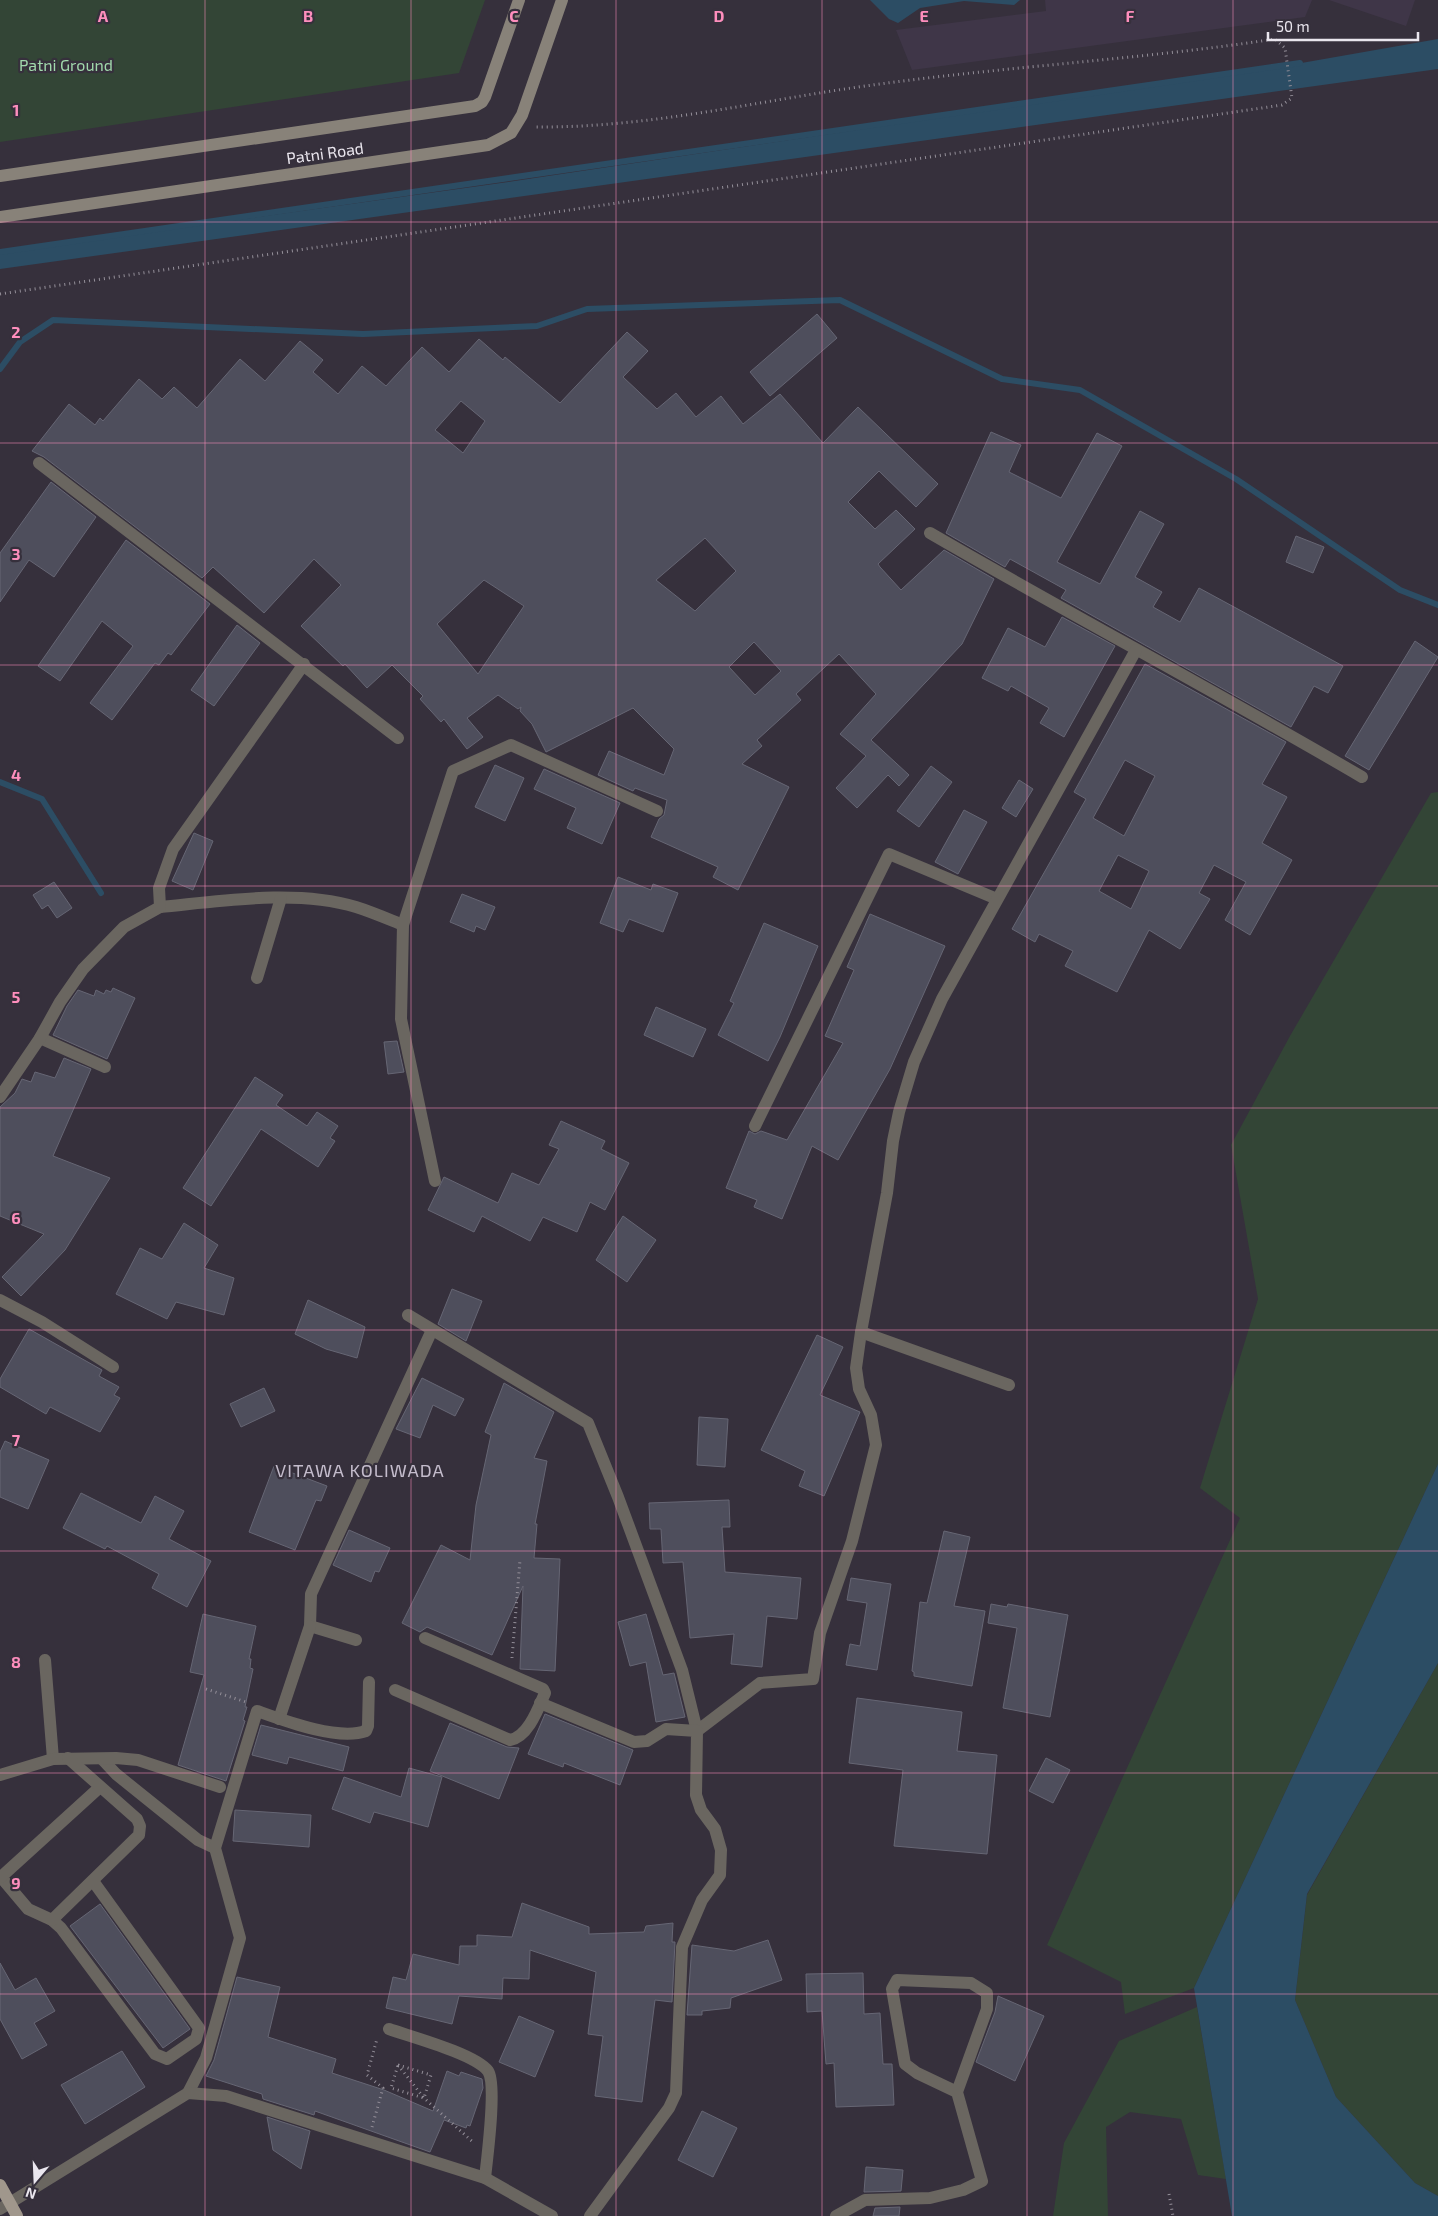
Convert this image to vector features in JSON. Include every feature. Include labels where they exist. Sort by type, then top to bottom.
[{"type":"main road","name":"Patni Road","points":[[0,176],[475,106],[482,102],[485,97],[519,0]]},
{"type":"main road","name":"Patni Road","points":[[0,217],[488,145],[511,133],[522,114],[562,0]]},
{"type":"main road","points":[[0,2185],[5,2206],[17,2216]]},
{"type":"street","points":[[39,463],[304,664],[398,738]]},
{"type":"street","points":[[930,533],[1136,650],[1277,727],[1362,777]]},
{"type":"street","points":[[540,1703],[634,1742],[647,1741],[666,1729],[697,1731],[760,1683],[813,1679],[820,1633],[852,1540],[876,1445],[871,1415],[859,1389],[856,1368],[887,1193],[895,1131],[914,1062],[942,999],[1136,650]]},
{"type":"street","points":[[160,908],[159,888],[173,849],[304,664]]},
{"type":"street","points":[[435,1181],[401,1018],[403,924],[453,771],[511,745],[657,811]]},
{"type":"street","points":[[755,1126],[889,854],[997,900]]},
{"type":"street","points":[[257,978],[281,898]]},
{"type":"street","points":[[0,1097],[83,969],[124,927],[160,908],[296,898],[355,906],[403,924]]},
{"type":"street","points":[[40,1038],[104,1067]]},
{"type":"street","points":[[0,1300],[42,1322],[113,1367]]},
{"type":"street","points":[[408,1315],[588,1423],[618,1496],[682,1670],[697,1731],[696,1796],[701,1810],[715,1829],[721,1850],[721,1858],[720,1875],[702,1900],[682,1947],[676,2092],[669,2108],[590,2216]]},
{"type":"street","points":[[278,1719],[310,1626],[311,1594],[432,1330]]},
{"type":"street","points":[[861,1332],[1009,1385]]},
{"type":"street","points":[[310,1626],[356,1640]]},
{"type":"street","points":[[395,1690],[510,1740],[518,1739],[524,1731],[545,1693],[543,1689],[425,1638]]},
{"type":"street","points":[[45,1660],[53,1759]]},
{"type":"street","points":[[5,2206],[188,2092],[203,2065],[240,1938],[215,1848],[257,1711],[278,1719],[338,1733],[360,1734],[366,1731],[369,1682]]},
{"type":"street","points":[[52,1920],[136,1841],[140,1826],[136,1819],[68,1758]]},
{"type":"street","points":[[0,1775],[53,1759],[138,1760],[220,1787]]},
{"type":"street","points":[[102,1759],[116,1774],[198,1840],[215,1848]]},
{"type":"street","points":[[93,1881],[199,2028],[196,2039],[166,2059],[155,2054],[61,1928],[52,1920],[28,1909],[0,1876],[100,1787]]},
{"type":"street","points":[[836,2216],[865,2200],[930,2198],[963,2190],[982,2181],[958,2092],[987,2009],[987,1993],[972,1983],[897,1980],[892,1989],[905,2064],[917,2073],[958,2092]]},
{"type":"street","points":[[389,2030],[460,2054],[481,2064],[489,2073],[492,2090],[485,2178]]},
{"type":"street","points":[[188,2044],[203,2065]]},
{"type":"street","points":[[188,2092],[226,2096],[485,2178],[552,2216]]},
{"type":"path","points":[[0,294],[1282,105],[1292,98],[1292,84],[1284,48],[1275,39],[1172,53],[881,84],[706,113],[600,126],[536,127]]},
{"type":"path","points":[[511,1674],[520,1560]]},
{"type":"path","points":[[206,1689],[243,1700],[257,1711]]},
{"type":"path","points":[[371,2134],[383,2088],[367,2075],[379,2031],[389,2030]]},
{"type":"path","points":[[398,2065],[424,2098],[487,2155]]},
{"type":"path","points":[[398,2065],[431,2075],[424,2098]]},
{"type":"path","points":[[398,2065],[391,2088],[424,2098]]},
{"type":"path","points":[[1169,2194],[1173,2216]]},
{"type":"shaded area","points":[[1045,0],[1312,0],[1305,17],[912,70],[896,30],[1046,11]]},
{"type":"shaded area","points":[[1329,0],[1415,0],[1406,26]]},
{"type":"green space","name":"Patni Ground","points":[[0,0],[485,0],[459,73],[0,142]]},
{"type":"green space","points":[[1438,792],[1438,1464],[1194,1988],[1125,2014],[1121,1982],[1047,1945],[1240,1518],[1200,1488],[1258,1299],[1231,1145],[1290,1036],[1431,793]]},
{"type":"green space","points":[[1438,1663],[1438,2196],[1415,2183],[1336,2097],[1295,2000],[1307,1895]]},
{"type":"green space","points":[[1197,2007],[1226,2179],[1198,2175],[1181,2119],[1130,2112],[1106,2127],[1108,2216],[1053,2216],[1064,2143],[1119,2041]]},
{"type":"water","points":[[870,0],[1020,0],[1014,5],[964,1],[920,8],[898,23],[889,19]]},
{"type":"water","points":[[1438,39],[1438,69],[0,269],[0,253],[501,183],[1290,65]]},
{"type":"water","points":[[1438,1464],[1438,1663],[1307,1894],[1295,2000],[1336,2097],[1415,2183],[1438,2196],[1438,2216],[1232,2216],[1194,1988]]},
{"type":"building","points":[[817,314],[837,338],[770,396],[750,372]]},
{"type":"building","points":[[627,332],[648,351],[623,377],[657,409],[676,393],[696,417],[721,396],[743,424],[780,394],[823,443],[858,407],[938,484],[916,507],[879,471],[848,502],[875,529],[896,510],[915,529],[878,564],[880,567],[901,590],[944,550],[994,579],[962,644],[871,740],[909,775],[899,786],[888,775],[857,808],[836,788],[866,756],[840,734],[876,694],[839,654],[796,694],[801,700],[757,740],[762,746],[742,764],[789,787],[738,890],[713,877],[718,867],[651,837],[659,819],[664,815],[667,800],[635,788],[633,791],[598,775],[609,751],[664,775],[674,749],[633,708],[546,752],[532,724],[520,711],[521,707],[518,709],[498,695],[467,718],[483,737],[467,749],[444,719],[441,722],[420,699],[423,696],[392,665],[367,688],[345,664],[343,666],[301,626],[341,585],[314,559],[264,613],[213,567],[202,578],[44,457],[32,451],[69,404],[95,425],[100,418],[103,421],[139,379],[162,399],[174,387],[197,408],[240,359],[265,381],[300,341],[323,360],[313,372],[338,394],[362,366],[386,386],[422,347],[449,372],[479,339],[503,360],[505,357],[560,403]],"holes":[[[461,401],[485,421],[463,453],[435,430]],[[705,538],[736,571],[695,611],[656,580]],[[484,580],[524,606],[478,674],[437,624]],[[754,642],[781,671],[755,695],[729,667]]]},
{"type":"building","points":[[991,432],[1021,445],[1009,472],[1061,498],[1097,433],[1122,446],[1057,562],[1100,584],[1140,511],[1164,524],[1135,577],[1162,592],[1153,607],[1180,622],[1199,588],[1343,666],[1328,693],[1314,686],[1291,727],[1061,598],[1066,590],[1010,559],[1005,567],[946,533]]},
{"type":"building","points":[[51,482],[96,517],[54,577],[29,560],[0,602],[0,553]]},
{"type":"building","points":[[1296,536],[1324,547],[1313,573],[1286,562]]},
{"type":"building","points":[[126,540],[210,604],[171,655],[168,653],[159,665],[155,663],[112,720],[90,703],[133,646],[102,621],[60,681],[38,666]]},
{"type":"building","points":[[1062,617],[1115,646],[1064,737],[1040,723],[1049,708],[1011,686],[1008,691],[982,678],[1008,628],[1045,647]]},
{"type":"building","points":[[237,625],[260,643],[214,706],[191,690]]},
{"type":"building","points":[[1415,641],[1438,657],[1369,770],[1345,756]]},
{"type":"building","points":[[1145,664],[1286,742],[1262,784],[1287,797],[1262,843],[1292,860],[1250,935],[1225,920],[1246,882],[1214,865],[1199,893],[1210,899],[1180,949],[1149,930],[1117,992],[1065,966],[1073,951],[1039,934],[1035,942],[1012,929],[1086,799],[1074,792]],"holes":[[[1125,760],[1155,776],[1124,836],[1093,818]],[[1118,855],[1149,871],[1131,909],[1099,891]]]},
{"type":"building","points":[[495,765],[524,778],[505,821],[475,807]]},
{"type":"building","points":[[931,766],[952,782],[919,827],[897,811]]},
{"type":"building","points":[[544,769],[620,803],[602,844],[567,828],[576,808],[534,789]]},
{"type":"building","points":[[1019,780],[1033,789],[1016,817],[1002,808]]},
{"type":"building","points":[[964,810],[987,822],[958,874],[935,862]]},
{"type":"building","points":[[194,833],[213,841],[193,890],[172,881]]},
{"type":"building","points":[[618,877],[651,890],[653,884],[678,893],[663,932],[629,919],[623,932],[600,923]]},
{"type":"building","points":[[54,882],[72,908],[57,918],[48,905],[42,909],[33,895]]},
{"type":"building","points":[[462,894],[495,907],[485,930],[476,926],[474,932],[450,922]]},
{"type":"building","points":[[870,914],[945,946],[890,1069],[838,1160],[812,1146],[782,1219],[754,1207],[757,1200],[726,1188],[749,1131],[755,1134],[761,1131],[787,1140],[843,1043],[825,1036],[854,970],[847,967]]},
{"type":"building","points":[[764,923],[818,946],[768,1061],[718,1035],[734,1003],[730,1001]]},
{"type":"building","points":[[113,988],[135,998],[107,1059],[53,1035],[67,1006],[78,990],[94,996],[96,990],[104,994],[106,990],[111,992]]},
{"type":"building","points":[[656,1007],[706,1029],[693,1057],[644,1035]]},
{"type":"building","points":[[397,1041],[404,1072],[388,1074],[384,1042]]},
{"type":"building","points":[[64,1058],[91,1069],[53,1156],[110,1178],[65,1250],[21,1296],[2,1277],[44,1234],[0,1216],[0,1107],[15,1093],[22,1079],[31,1082],[35,1072],[55,1078]]},
{"type":"building","points":[[255,1077],[283,1095],[276,1105],[307,1126],[317,1112],[338,1126],[330,1138],[335,1141],[318,1167],[261,1129],[211,1206],[183,1188]]},
{"type":"building","points":[[561,1121],[605,1141],[601,1149],[629,1163],[605,1210],[590,1202],[577,1232],[543,1217],[530,1241],[482,1216],[474,1232],[428,1210],[444,1177],[498,1203],[512,1173],[539,1185],[559,1149],[549,1145]]},
{"type":"building","points":[[623,1216],[656,1240],[627,1282],[596,1260]]},
{"type":"building","points":[[184,1223],[218,1245],[204,1268],[234,1278],[224,1315],[176,1302],[167,1319],[116,1294],[140,1248],[162,1259]]},
{"type":"building","points":[[452,1289],[482,1301],[466,1341],[438,1324]]},
{"type":"building","points":[[308,1300],[365,1327],[357,1358],[326,1349],[295,1334]]},
{"type":"building","points":[[29,1329],[102,1370],[99,1376],[119,1387],[114,1395],[120,1398],[100,1432],[50,1407],[46,1414],[0,1387],[0,1379]]},
{"type":"building","points":[[817,1335],[843,1347],[820,1395],[860,1412],[824,1496],[799,1486],[805,1471],[761,1450]]},
{"type":"building","points":[[422,1378],[464,1399],[455,1416],[433,1405],[420,1438],[396,1429]]},
{"type":"building","points":[[504,1383],[554,1412],[534,1458],[547,1461],[535,1524],[537,1524],[534,1558],[560,1559],[555,1671],[520,1669],[523,1586],[492,1655],[427,1627],[420,1632],[402,1623],[441,1545],[470,1560],[476,1505],[491,1435],[485,1432]]},
{"type":"building","points":[[264,1388],[275,1411],[241,1427],[230,1404]]},
{"type":"building","points":[[699,1417],[728,1419],[725,1467],[697,1465]]},
{"type":"building","points":[[5,1441],[49,1460],[28,1509],[0,1497],[0,1452]]},
{"type":"building","points":[[274,1466],[327,1486],[321,1501],[316,1500],[295,1550],[249,1532]]},
{"type":"building","points":[[81,1493],[141,1523],[155,1496],[184,1511],[169,1539],[211,1561],[187,1607],[152,1588],[159,1574],[107,1546],[105,1549],[63,1528]]},
{"type":"building","points":[[729,1500],[730,1527],[722,1527],[725,1572],[801,1578],[797,1619],[767,1616],[762,1667],[731,1664],[734,1634],[690,1638],[683,1562],[663,1563],[661,1529],[650,1529],[649,1503]]},
{"type":"building","points":[[349,1530],[390,1548],[379,1572],[375,1571],[371,1582],[333,1565]]},
{"type":"building","points":[[944,1531],[970,1537],[954,1606],[985,1611],[972,1686],[914,1676],[912,1671],[920,1602],[927,1603]]},
{"type":"building","points":[[851,1578],[891,1584],[877,1670],[846,1665],[850,1644],[860,1646],[867,1603],[847,1600]]},
{"type":"building","points":[[991,1604],[1007,1607],[1008,1604],[1068,1615],[1050,1717],[1003,1708],[1017,1628],[988,1623]]},
{"type":"building","points":[[203,1614],[256,1626],[249,1659],[251,1659],[250,1668],[253,1669],[243,1720],[245,1721],[226,1781],[178,1765],[204,1675],[190,1672]]},
{"type":"building","points":[[646,1614],[663,1675],[674,1673],[685,1717],[656,1722],[646,1662],[630,1666],[618,1622]]},
{"type":"building","points":[[857,1698],[962,1712],[957,1751],[997,1755],[987,1854],[894,1846],[903,1770],[849,1763]]},
{"type":"building","points":[[545,1714],[633,1750],[620,1785],[564,1763],[563,1767],[528,1754]]},
{"type":"building","points":[[450,1723],[507,1747],[519,1748],[499,1799],[430,1771]]},
{"type":"building","points":[[261,1725],[349,1747],[343,1771],[289,1757],[287,1764],[252,1755]]},
{"type":"building","points":[[1046,1758],[1070,1770],[1053,1803],[1029,1791]]},
{"type":"building","points":[[409,1768],[442,1777],[428,1827],[374,1812],[370,1823],[332,1809],[344,1777],[401,1797]]},
{"type":"building","points":[[235,1810],[311,1815],[309,1847],[233,1841]]},
{"type":"building","points":[[522,1903],[589,1927],[589,1934],[644,1932],[646,1926],[673,1923],[672,1942],[675,1942],[672,2002],[655,2000],[642,2102],[595,2096],[603,2036],[588,2034],[596,1972],[530,1950],[529,1979],[503,1978],[502,1999],[459,1996],[452,2024],[386,2008],[393,1977],[406,1980],[413,1954],[459,1965],[460,1946],[477,1946],[477,1935],[512,1937]]},
{"type":"building","points":[[100,1904],[190,2029],[163,2048],[70,1926]]},
{"type":"building","points":[[768,1940],[782,1980],[731,1998],[730,2008],[702,2011],[702,2015],[687,2015],[692,1945],[734,1951]]},
{"type":"building","points":[[0,1963],[15,1990],[36,1978],[55,2011],[34,2023],[47,2045],[22,2059],[0,2019]]},
{"type":"building","points":[[863,1973],[864,2014],[880,2013],[883,2064],[892,2064],[894,2105],[836,2107],[834,2063],[826,2064],[822,2011],[807,2012],[806,1974]]},
{"type":"building","points":[[237,1977],[280,1987],[268,2037],[336,2059],[332,2073],[384,2090],[433,2111],[447,2071],[459,2076],[461,2072],[482,2079],[483,2088],[470,2126],[467,2125],[466,2128],[444,2120],[430,2152],[315,2111],[314,2115],[263,2099],[262,2094],[206,2076],[214,2060]]},
{"type":"building","points":[[998,1996],[1044,2016],[1015,2081],[976,2062],[995,2012]]},
{"type":"building","points":[[519,2016],[554,2031],[535,2077],[499,2062]]},
{"type":"building","points":[[122,2051],[145,2087],[85,2124],[61,2085]]},
{"type":"building","points":[[702,2111],[737,2128],[713,2177],[678,2160]]},
{"type":"building","points":[[267,2117],[310,2131],[301,2169],[273,2150]]},
{"type":"building","points":[[866,2167],[903,2170],[901,2191],[864,2192]]},
{"type":"building","points":[[900,2207],[899,2216],[873,2216],[875,2208]]},
{"type":"waterway","points":[[0,252],[1300,63]]},
{"type":"waterway","points":[[0,369],[20,342],[53,320],[363,334],[537,326],[587,309],[840,300],[1002,379],[1080,390],[1236,479],[1400,590],[1438,605]]},
{"type":"waterway","points":[[0,782],[42,799],[101,893]]},
{"type":"district","name":"VITAWA KOLIWADA","points":[[360,1471]]}]
